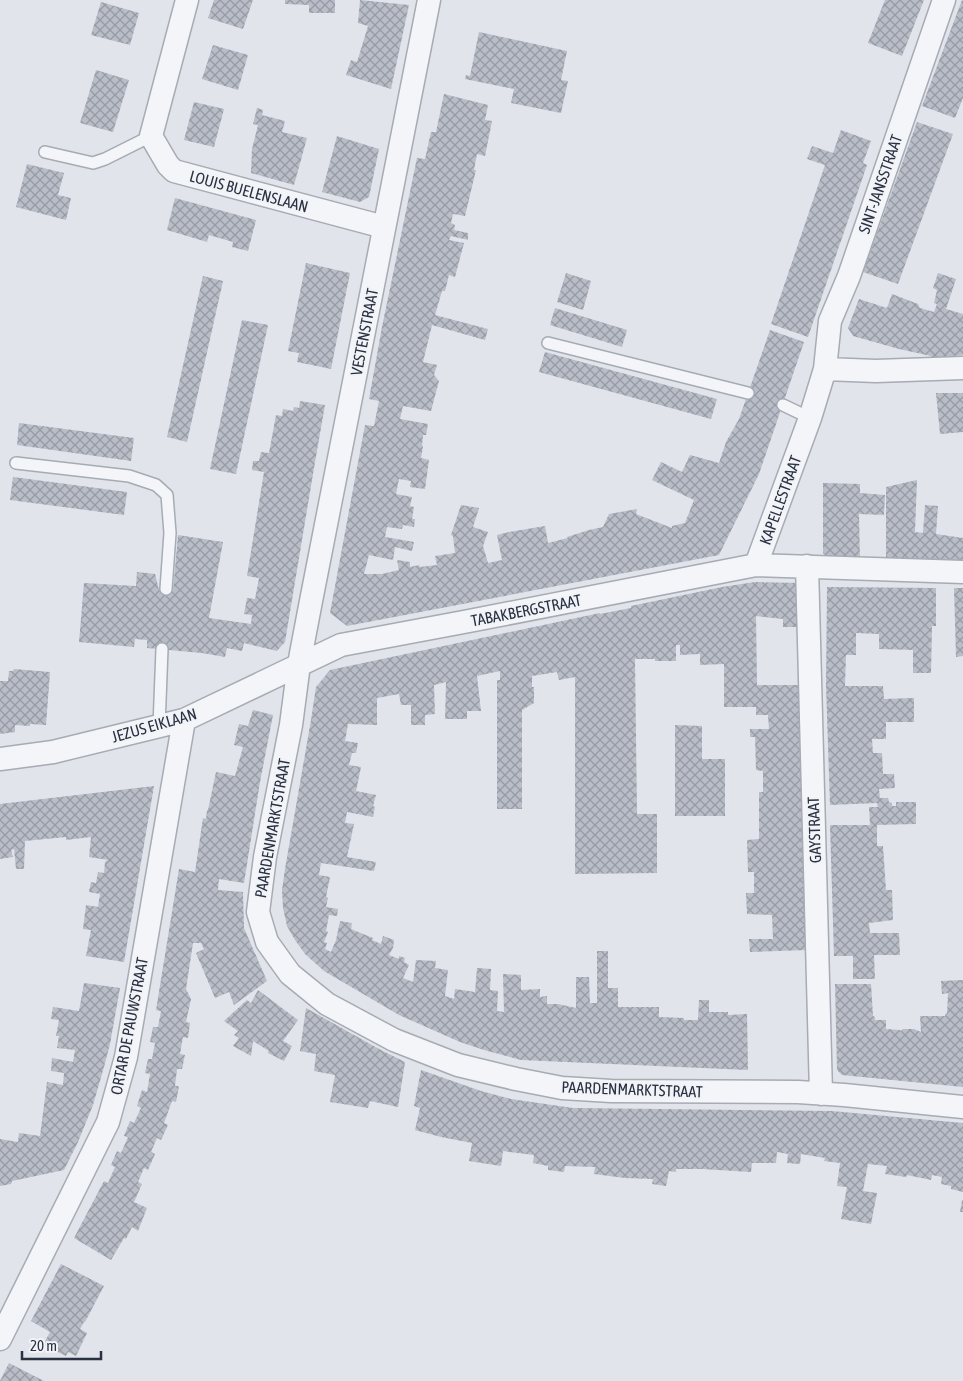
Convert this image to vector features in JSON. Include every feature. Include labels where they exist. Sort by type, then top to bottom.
[{"type":"street","points":[[151,136],[187,0]]},
{"type":"street","name":"VESTENSTRAAT","points":[[299,664],[430,0]]},
{"type":"street","name":"SINT-JANSSTRAAT","points":[[825,369],[830,321],[848,276],[944,0]]},
{"type":"street","name":"LOUIS BUELENSLAAN","points":[[151,136],[168,165],[174,171],[384,227]]},
{"type":"street","points":[[825,369],[876,371],[963,368]]},
{"type":"street","name":"KAPELLESTRAAT","points":[[825,369],[810,418],[756,565],[963,572]]},
{"type":"street","name":"TABAKBERGSTRAAT","points":[[299,664],[341,645],[756,565]]},
{"type":"street","name":"GAYSTRAAT","points":[[807,566],[821,1094]]},
{"type":"street","name":"JEZUS EIKLAAN","points":[[0,759],[53,752],[184,720],[299,664]]},
{"type":"street","name":"PAARDENMARKTSTRAAT","points":[[299,664],[291,725],[265,857],[258,912],[267,942],[290,974],[326,1004],[394,1040],[458,1065],[562,1088],[611,1091],[788,1092],[963,1107]]},
{"type":"street","name":"ORTAR DE PAUWSTRAAT","points":[[0,1339],[108,1122],[126,1057],[184,720]]},
{"type":"lane","points":[[44,152],[94,163],[151,136]]},
{"type":"lane","points":[[548,343],[748,393]]},
{"type":"lane","points":[[783,405],[810,418]]},
{"type":"lane","points":[[16,463],[129,476],[156,486],[167,494],[170,533],[166,589]]},
{"type":"lane","points":[[159,726],[162,649]]},
{"type":"building","points":[[214,0],[253,0],[243,29],[208,18]]},
{"type":"building","points":[[285,0],[335,0],[335,13],[309,13],[309,5],[285,4]]},
{"type":"building","points":[[360,0],[409,5],[391,89],[346,75],[351,60],[357,62],[368,26],[358,23]]},
{"type":"building","points":[[885,0],[924,0],[902,56],[868,43]]},
{"type":"building","points":[[962,0],[963,98],[955,118],[922,106]]},
{"type":"building","points":[[101,2],[139,13],[130,45],[91,35]]},
{"type":"building","points":[[479,32],[567,51],[561,80],[568,81],[561,113],[511,103],[514,89],[465,79],[466,75],[470,76]]},
{"type":"building","points":[[213,45],[248,55],[238,90],[202,79]]},
{"type":"building","points":[[96,70],[129,80],[113,132],[80,123]]},
{"type":"building","points":[[444,94],[488,105],[485,120],[492,121],[485,156],[477,154],[474,170],[476,170],[465,216],[453,214],[451,223],[455,225],[454,230],[468,233],[468,240],[451,236],[449,240],[464,243],[455,277],[449,275],[445,291],[442,291],[435,315],[488,329],[485,340],[432,325],[423,362],[437,365],[434,375],[439,381],[431,411],[403,406],[400,419],[428,424],[426,435],[423,435],[421,458],[429,460],[425,489],[410,487],[411,481],[399,479],[396,494],[412,497],[410,506],[414,507],[412,519],[415,519],[414,527],[403,525],[402,529],[387,527],[385,537],[414,542],[412,551],[395,547],[393,560],[369,555],[364,574],[382,574],[399,570],[397,560],[410,562],[410,567],[437,565],[435,556],[455,553],[453,536],[451,535],[461,505],[479,508],[473,527],[488,532],[483,546],[488,563],[502,560],[497,535],[509,532],[545,526],[548,543],[603,527],[609,514],[637,509],[636,514],[672,528],[672,526],[685,523],[694,500],[652,480],[661,462],[682,472],[690,455],[719,463],[726,442],[739,419],[770,330],[804,342],[759,474],[719,555],[347,626],[330,613],[365,425],[374,426],[379,401],[369,399],[382,327],[417,158],[425,159],[431,132],[436,132]]},
{"type":"building","points":[[194,102],[224,109],[214,147],[184,140]]},
{"type":"building","points":[[257,108],[263,110],[262,115],[285,121],[282,132],[307,138],[294,185],[251,173],[252,149],[258,125],[253,124]]},
{"type":"building","points":[[917,122],[953,134],[898,284],[863,272]]},
{"type":"building","points":[[841,130],[871,141],[863,163],[867,165],[808,337],[771,324],[825,165],[807,159],[812,146],[833,153]]},
{"type":"building","points":[[337,136],[379,149],[369,197],[360,202],[322,192]]},
{"type":"building","points":[[27,164],[64,173],[58,195],[71,198],[66,220],[16,207]]},
{"type":"building","points":[[175,198],[256,220],[248,251],[232,247],[233,242],[209,235],[207,242],[167,230]]},
{"type":"building","points":[[306,263],[350,273],[331,369],[297,362],[299,353],[288,351]]},
{"type":"building","points":[[566,273],[591,281],[583,310],[557,302]]},
{"type":"building","points":[[938,273],[956,279],[946,309],[963,314],[963,355],[931,358],[931,356],[853,336],[848,328],[859,299],[887,308],[892,294],[918,304],[920,308],[934,312],[937,304],[934,303],[937,290],[933,288]]},
{"type":"building","points":[[203,276],[223,281],[187,442],[167,437]]},
{"type":"building","points":[[555,308],[627,330],[622,347],[550,325]]},
{"type":"building","points":[[242,320],[268,325],[236,474],[210,469]]},
{"type":"building","points":[[545,352],[717,399],[711,419],[539,372]]},
{"type":"building","points":[[936,393],[963,393],[963,432],[940,434]]},
{"type":"building","points":[[300,401],[325,405],[285,642],[277,651],[244,643],[242,651],[227,648],[225,657],[147,648],[147,640],[135,639],[134,647],[79,642],[84,583],[136,586],[137,572],[155,574],[159,590],[168,589],[173,591],[178,535],[223,542],[209,618],[251,624],[252,615],[244,614],[247,598],[255,599],[259,578],[247,576],[264,472],[252,470],[253,461],[259,461],[261,452],[269,453],[276,415],[282,416],[283,409],[293,411],[294,407],[299,408]]},
{"type":"building","points":[[19,423],[134,438],[131,461],[17,445]]},
{"type":"building","points":[[13,477],[127,492],[124,515],[10,500]]},
{"type":"building","points":[[917,480],[915,532],[923,533],[925,505],[938,506],[936,534],[963,538],[963,566],[886,559],[886,487]]},
{"type":"building","points":[[823,483],[860,484],[860,493],[885,495],[884,515],[859,514],[860,561],[830,560],[823,553]]},
{"type":"building","points":[[755,582],[800,583],[800,627],[783,627],[783,619],[756,616],[757,685],[802,685],[808,950],[750,952],[749,939],[773,939],[772,915],[747,914],[746,893],[754,893],[754,872],[748,872],[747,840],[759,839],[759,792],[763,792],[763,771],[756,770],[755,737],[750,737],[750,729],[769,729],[768,715],[756,715],[756,707],[724,707],[724,664],[700,665],[700,654],[680,655],[680,645],[676,645],[676,661],[635,659],[637,814],[657,814],[657,873],[575,874],[575,677],[559,680],[557,672],[532,676],[534,703],[522,710],[522,809],[497,809],[497,680],[500,680],[500,671],[477,676],[481,711],[467,711],[467,719],[445,719],[446,682],[434,685],[435,714],[425,715],[425,725],[411,725],[411,705],[401,705],[399,694],[377,698],[377,725],[348,724],[345,741],[358,743],[356,753],[352,753],[349,765],[361,767],[356,791],[376,795],[373,817],[347,812],[345,823],[354,824],[347,857],[376,862],[374,871],[321,863],[319,875],[330,877],[326,907],[338,909],[337,916],[329,915],[326,931],[328,932],[324,942],[327,943],[325,949],[331,952],[340,921],[352,923],[351,929],[373,938],[372,940],[381,944],[383,936],[394,940],[393,948],[389,955],[399,959],[399,956],[405,958],[404,962],[409,965],[403,978],[413,982],[416,960],[436,961],[435,968],[448,970],[445,996],[454,999],[455,989],[475,992],[477,968],[491,969],[490,990],[498,991],[497,1011],[504,1012],[503,974],[521,975],[521,990],[540,989],[540,997],[547,996],[547,1004],[558,1004],[576,1008],[576,977],[589,977],[590,1003],[597,1003],[597,951],[608,951],[608,988],[618,988],[618,1007],[659,1007],[659,1017],[698,1020],[699,1000],[709,1000],[709,1012],[728,1012],[728,1015],[747,1014],[748,1070],[521,1060],[460,1042],[399,1015],[324,971],[305,954],[287,926],[282,890],[316,687],[330,670],[631,608],[631,606],[722,587]]},
{"type":"building","points":[[827,587],[936,588],[936,626],[932,626],[931,673],[913,673],[913,650],[879,649],[879,634],[856,633],[856,655],[846,655],[845,686],[883,686],[884,699],[914,698],[914,722],[886,722],[886,739],[872,739],[873,753],[882,753],[883,774],[894,774],[895,788],[879,789],[880,798],[888,798],[892,806],[896,806],[896,802],[916,802],[916,824],[877,825],[877,846],[883,846],[886,890],[892,890],[893,920],[869,923],[870,933],[899,933],[900,955],[874,955],[875,979],[853,979],[853,956],[834,956],[830,825],[870,825],[869,807],[878,807],[877,803],[830,805],[826,686]]},
{"type":"building","points":[[954,588],[963,588],[963,656],[956,657]]},
{"type":"building","points":[[14,669],[50,672],[46,725],[15,725],[15,732],[0,734],[0,681],[8,681],[9,671]]},
{"type":"building","points":[[253,710],[273,715],[244,883],[219,879],[218,890],[243,892],[244,928],[267,981],[234,1005],[229,992],[215,998],[196,953],[204,949],[201,943],[193,943],[186,989],[191,999],[186,1022],[190,1023],[188,1038],[183,1037],[180,1054],[185,1055],[182,1069],[177,1069],[175,1086],[179,1086],[176,1102],[172,1101],[164,1123],[168,1125],[161,1140],[157,1138],[151,1152],[155,1154],[148,1170],[144,1168],[138,1182],[142,1184],[134,1202],[147,1208],[138,1231],[132,1227],[111,1260],[74,1238],[104,1181],[108,1183],[115,1167],[111,1165],[117,1151],[121,1153],[128,1137],[124,1136],[130,1121],[134,1123],[141,1108],[137,1106],[142,1090],[147,1092],[150,1074],[145,1073],[148,1059],[152,1059],[155,1043],[150,1042],[153,1027],[158,1027],[161,1011],[156,1010],[179,869],[195,872],[203,818],[206,819],[216,772],[235,776],[243,747],[234,745],[239,724],[248,726]]},
{"type":"building","points":[[675,725],[702,726],[702,759],[725,759],[725,816],[675,816]]},
{"type":"building","points":[[154,786],[124,962],[86,956],[91,930],[83,929],[86,905],[98,907],[100,894],[89,892],[91,882],[96,883],[98,872],[104,873],[105,862],[108,860],[89,857],[91,837],[66,840],[66,837],[25,841],[24,869],[16,869],[14,849],[11,850],[13,857],[0,859],[0,804]]},
{"type":"building","points":[[963,980],[963,1087],[842,1075],[837,1070],[835,984],[871,984],[873,1016],[875,1020],[886,1020],[886,1029],[900,1031],[903,1029],[914,1029],[921,1032],[920,1016],[945,1016],[947,1014],[948,993],[942,994],[941,981]]},
{"type":"building","points":[[84,983],[120,988],[104,1067],[93,1105],[78,1142],[64,1170],[12,1181],[11,1184],[0,1186],[0,1139],[18,1142],[19,1133],[40,1136],[47,1082],[63,1085],[64,1073],[51,1071],[52,1058],[73,1062],[75,1050],[57,1048],[59,1036],[56,1036],[59,1020],[51,1019],[53,1007],[79,1011]]},
{"type":"building","points":[[258,990],[298,1020],[283,1041],[292,1046],[284,1061],[268,1053],[269,1051],[253,1041],[251,1056],[233,1046],[239,1038],[234,1035],[238,1031],[224,1021],[247,1000],[251,1003]]},
{"type":"building","points":[[306,1008],[405,1062],[398,1107],[370,1101],[368,1108],[330,1102],[335,1075],[314,1071],[316,1054],[300,1051]]},
{"type":"building","points":[[421,1070],[481,1091],[511,1099],[573,1108],[832,1111],[963,1123],[963,1192],[951,1189],[951,1186],[941,1184],[942,1177],[932,1175],[931,1180],[907,1175],[906,1177],[885,1174],[887,1166],[868,1164],[863,1191],[877,1193],[871,1224],[841,1219],[847,1187],[837,1186],[840,1163],[824,1161],[825,1158],[801,1154],[800,1164],[787,1163],[788,1154],[777,1152],[776,1163],[752,1163],[751,1172],[676,1169],[676,1172],[669,1171],[666,1186],[652,1184],[653,1179],[594,1174],[595,1167],[565,1166],[564,1172],[548,1170],[548,1166],[533,1163],[534,1155],[503,1151],[501,1166],[469,1161],[472,1143],[415,1130],[420,1108],[414,1106]]},
{"type":"building","points":[[962,1200],[963,1212],[960,1212]]},
{"type":"building","points":[[61,1264],[104,1286],[80,1329],[87,1333],[76,1356],[68,1352],[66,1356],[43,1345],[50,1332],[31,1321]]},
{"type":"building","points":[[9,1363],[44,1381],[0,1381]]}]
